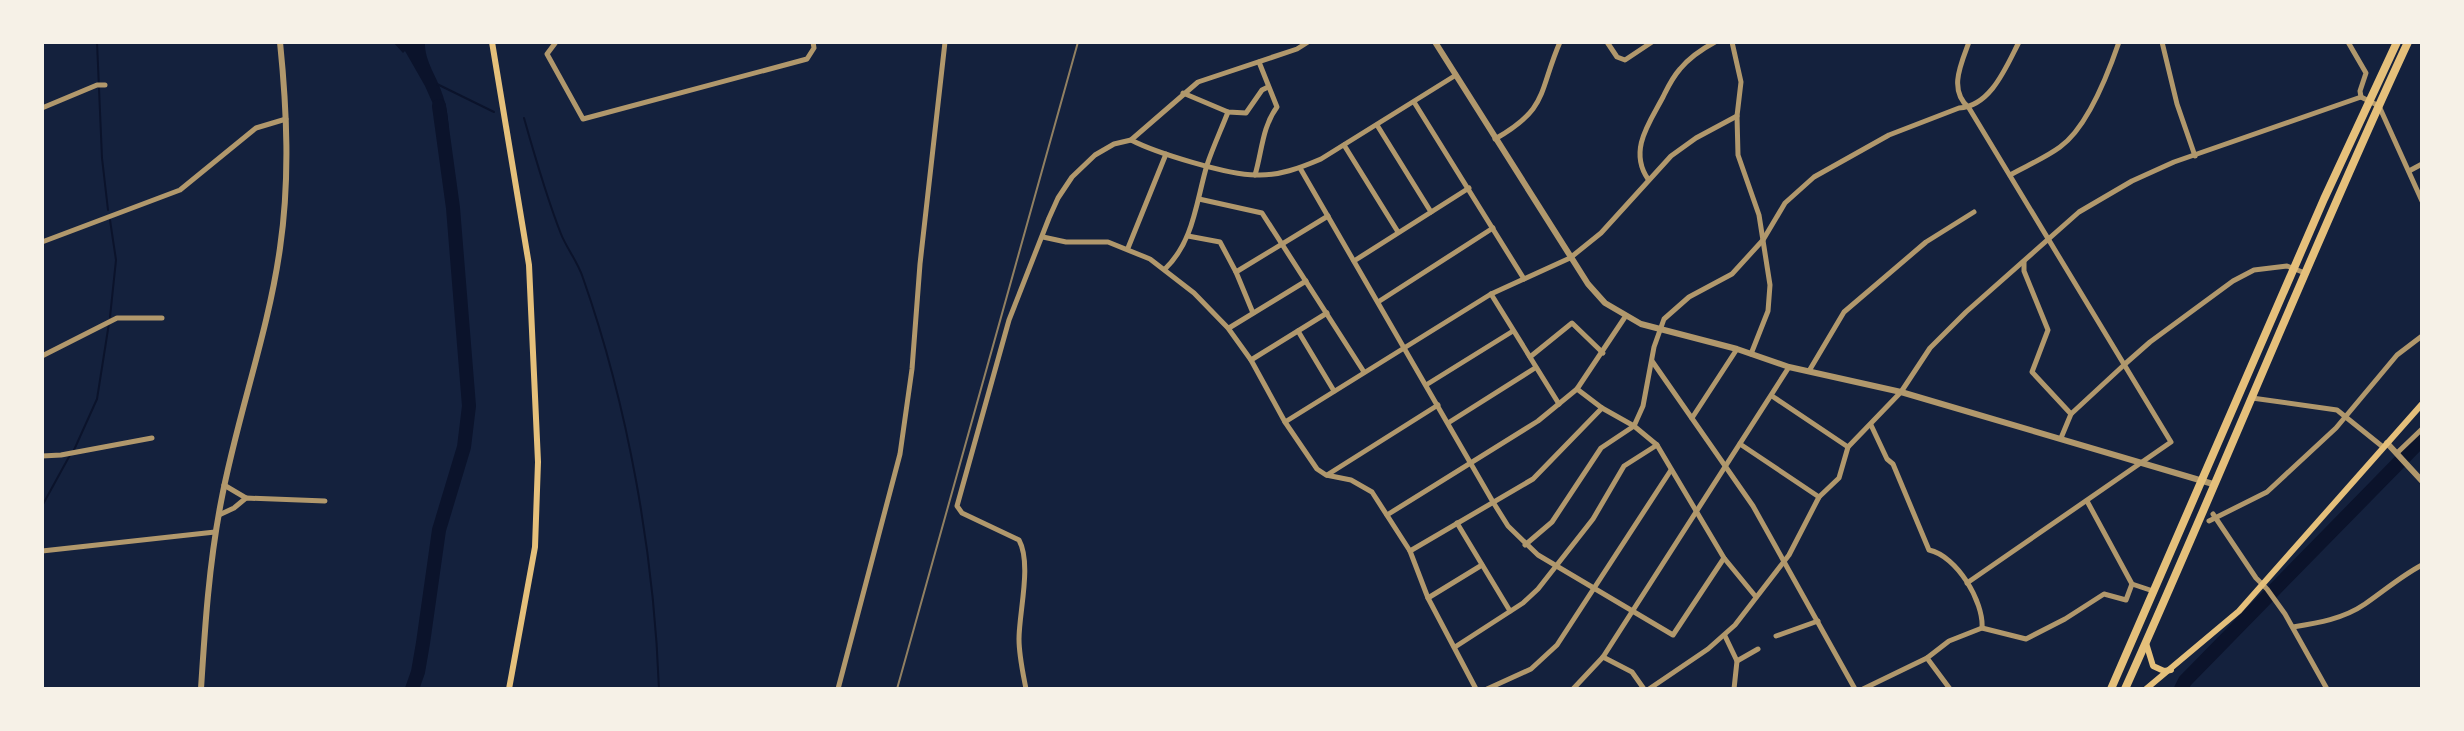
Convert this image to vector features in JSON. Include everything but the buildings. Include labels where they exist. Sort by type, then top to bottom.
[{"type":"highway","points":[[2111,689],[2366,99],[2397,42]]},
{"type":"highway","points":[[2125,689],[2408,42]]},
{"type":"main road","points":[[492,42],[531,281],[538,462],[535,547],[509,689]]},
{"type":"main road","points":[[2146,689],[2265,586],[2422,404]]},
{"type":"main road","points":[[2146,643],[2153,666],[2164,671],[2171,670]]},
{"type":"street","points":[[201,689],[215,532],[265,327],[285,203],[286,119],[280,42]]},
{"type":"street","points":[[556,42],[547,54],[583,119],[807,59],[814,48],[813,42]]},
{"type":"street","points":[[838,689],[900,454],[912,369],[920,264],[945,42]]},
{"type":"street","points":[[1026,689],[1019,641],[1024,576],[1022,545],[1019,540],[962,513],[957,506],[1009,320],[1058,198],[1072,177],[1095,155],[1114,144],[1131,140],[1198,82],[1308,42]]},
{"type":"street","points":[[1435,42],[1570,258],[1605,303],[1625,317],[1789,367],[1901,392],[2213,484]]},
{"type":"street","points":[[1495,139],[1514,128],[1538,106],[1560,42]]},
{"type":"street","points":[[1607,42],[1617,57],[1625,60],[1652,42]]},
{"type":"street","points":[[1648,179],[1640,157],[1645,131],[1670,81],[1681,67],[1715,42]]},
{"type":"street","points":[[1732,42],[1741,82],[1737,116],[1738,155],[1756,200],[1770,285],[1768,311],[1751,354]]},
{"type":"street","points":[[1967,583],[2171,442],[1962,101],[1957,91],[1960,67],[1969,42]]},
{"type":"street","points":[[1525,545],[1552,522],[1601,448],[1634,426],[1643,406],[1651,360],[1664,319],[1689,297],[1732,274],[1763,240],[1785,203],[1814,177],[1911,125],[1959,108],[1969,108],[1992,90],[2019,42]]},
{"type":"street","points":[[2010,175],[2061,147],[2070,138],[2103,85],[2119,42]]},
{"type":"street","points":[[2162,42],[2177,104],[2195,156]]},
{"type":"street","points":[[2348,42],[2366,73],[2360,91],[2366,99],[2379,106],[2422,201]]},
{"type":"street","points":[[1255,175],[1266,122],[1277,107],[1259,62]]},
{"type":"street","points":[[1131,140],[1166,154],[1255,175],[1300,168],[1344,145],[1456,75]]},
{"type":"street","points":[[42,108],[97,85],[105,85]]},
{"type":"street","points":[[1183,93],[1228,112],[1246,113],[1262,90],[1268,87]]},
{"type":"street","points":[[1603,657],[1632,672],[1647,689],[1725,636],[1785,561],[1819,497],[1839,478],[1848,447],[1901,392],[1930,348],[2079,212],[2119,188],[2174,162],[2366,99]]},
{"type":"street","points":[[1414,102],[1524,279]]},
{"type":"street","points":[[1165,269],[1181,254],[1207,165],[1228,112]]},
{"type":"street","points":[[1285,422],[1491,294],[1570,258],[1601,233],[1648,179],[1683,147],[1737,116]]},
{"type":"street","points":[[42,242],[180,190],[256,128],[286,119]]},
{"type":"street","points":[[1377,125],[1431,212]]},
{"type":"street","points":[[1344,145],[1398,232]]},
{"type":"street","points":[[1128,248],[1166,154]]},
{"type":"street","points":[[2409,171],[2422,164]]},
{"type":"street","points":[[1300,168],[1493,502],[1525,545],[1673,635],[1724,558]]},
{"type":"street","points":[[1354,261],[1469,188]]},
{"type":"street","points":[[1199,199],[1262,213],[1364,372]]},
{"type":"street","points":[[1809,371],[1844,312],[1926,242],[1974,212]]},
{"type":"street","points":[[1236,272],[1328,216]]},
{"type":"street","points":[[1378,302],[1493,228]]},
{"type":"street","points":[[1187,236],[1220,242],[1253,313]]},
{"type":"street","points":[[1043,237],[1066,242],[1108,242],[1128,248],[1165,269],[1228,328],[1317,469],[1326,475],[1351,480],[1372,492],[1410,551],[1428,598],[1476,689]]},
{"type":"street","points":[[2024,261],[2024,271],[2048,330],[2032,372],[2071,414]]},
{"type":"street","points":[[2061,438],[2071,414],[2125,364],[2233,281],[2254,270],[2287,266],[2305,273]]},
{"type":"street","points":[[1228,328],[1306,281]]},
{"type":"street","points":[[1491,294],[1559,404]]},
{"type":"street","points":[[1251,360],[1327,313]]},
{"type":"street","points":[[1387,515],[1538,421],[1559,404],[1577,389],[1625,317]]},
{"type":"street","points":[[42,356],[117,318],[162,318]]},
{"type":"street","points":[[1530,357],[1572,323],[1603,353]]},
{"type":"street","points":[[1298,331],[1334,391]]},
{"type":"street","points":[[1426,385],[1513,331]]},
{"type":"street","points":[[2209,521],[2267,492],[2346,416],[2397,355],[2422,336]]},
{"type":"street","points":[[1692,418],[1737,349]]},
{"type":"street","points":[[1651,360],[1753,506],[1855,689]]},
{"type":"street","points":[[1573,689],[1603,657],[1789,367]]},
{"type":"street","points":[[1448,423],[1535,368]]},
{"type":"street","points":[[1577,389],[1657,445],[1724,558],[1756,597]]},
{"type":"street","points":[[1772,396],[1848,447]]},
{"type":"street","points":[[2252,398],[2337,410],[2398,454],[2422,481]]},
{"type":"street","points":[[1326,475],[1438,405]]},
{"type":"street","points":[[1410,551],[1533,479],[1602,408]]},
{"type":"street","points":[[1871,425],[1887,459],[1893,464],[1929,550],[1947,558],[1967,583],[1983,615],[1982,628]]},
{"type":"street","points":[[2398,454],[2422,429]]},
{"type":"street","points":[[42,456],[71,454],[152,438]]},
{"type":"street","points":[[1740,444],[1819,497]]},
{"type":"street","points":[[1454,647],[1538,589],[1593,519],[1624,466],[1657,445]]},
{"type":"street","points":[[1487,689],[1531,669],[1557,645],[1671,470]]},
{"type":"street","points":[[224,485],[246,498],[325,501]]},
{"type":"street","points":[[219,515],[246,498]]},
{"type":"street","points":[[2087,501],[2132,584],[2154,591]]},
{"type":"street","points":[[2215,516],[2293,627],[2326,689]]},
{"type":"street","points":[[1457,523],[1510,611]]},
{"type":"street","points":[[42,551],[215,532]]},
{"type":"street","points":[[1428,598],[1482,565]]},
{"type":"street","points":[[2293,627],[2333,620],[2366,604],[2422,565]]},
{"type":"street","points":[[1863,689],[1927,658],[1949,641],[1982,628],[2026,639],[2104,594],[2126,600],[2132,584]]},
{"type":"street","points":[[1776,636],[1818,621]]},
{"type":"street","points":[[1725,636],[1737,661],[1734,689]]},
{"type":"street","points":[[1737,661],[1758,649]]},
{"type":"street","points":[[1927,658],[1950,689]]},
{"type":"water","points":[[393,42],[425,42],[427,56],[446,107],[449,140],[425,86],[405,51],[403,53]]},
{"type":"waterway","points":[[97,42],[102,158],[108,210]]},
{"type":"waterway","points":[[437,84],[494,112]]},
{"type":"waterway","points":[[412,689],[423,643],[439,530],[464,447],[469,406],[453,208],[439,106]]},
{"type":"waterway","points":[[524,118],[563,240],[581,272],[626,428],[645,533],[659,689]]},
{"type":"waterway","points":[[110,220],[116,260],[110,317]]},
{"type":"waterway","points":[[74,450],[97,399],[109,323]]},
{"type":"waterway","points":[[2181,689],[2185,681],[2422,439]]},
{"type":"waterway","points":[[42,506],[70,455]]},
{"type":"railway","points":[[897,689],[1078,42]]}]
